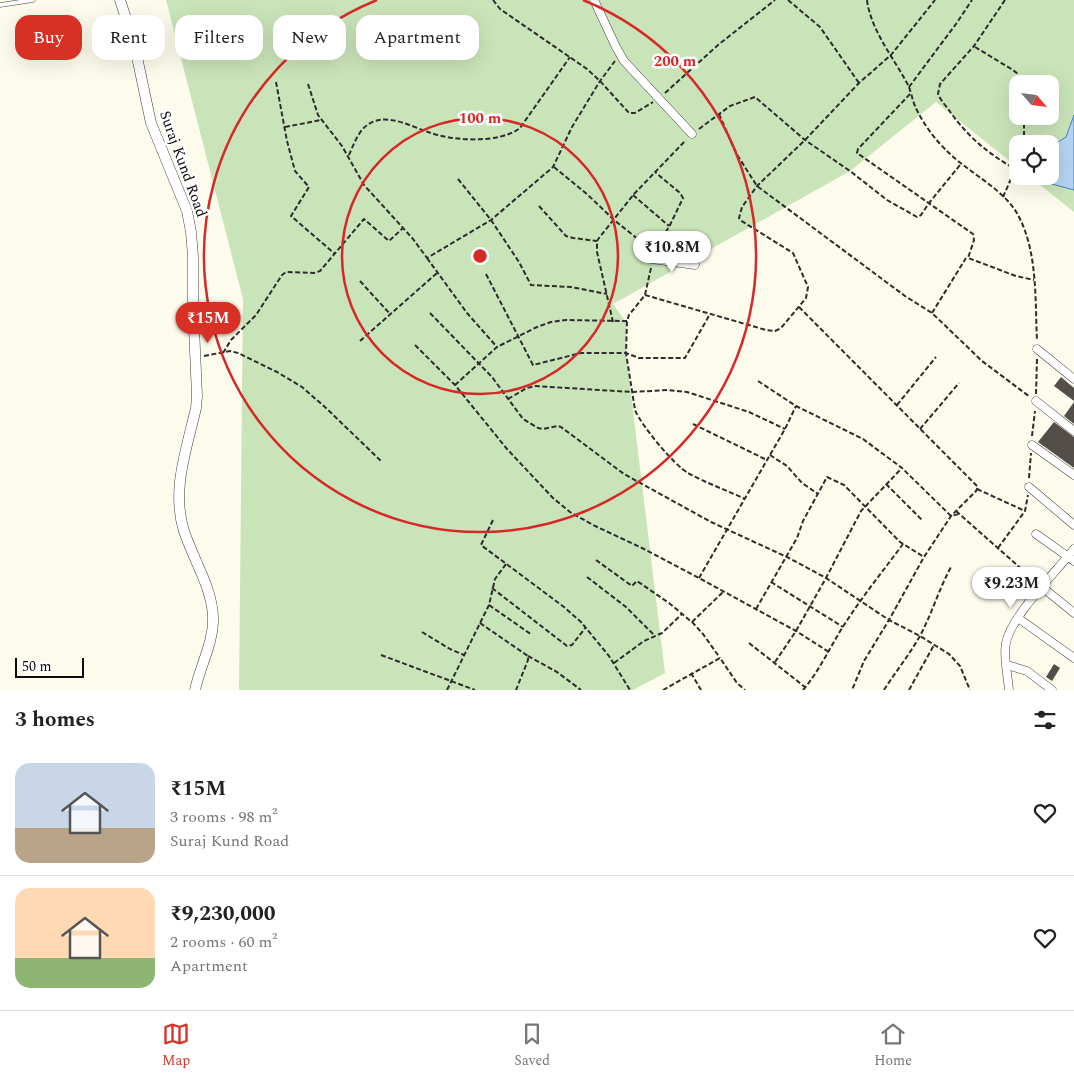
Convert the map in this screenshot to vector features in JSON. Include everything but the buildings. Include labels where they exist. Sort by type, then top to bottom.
[{"type":"street","name":"Suraj Kund Road","points":[[120,0],[134,43],[154,133],[187,211],[193,256],[196,408],[180,478],[178,503],[183,528],[209,593],[213,618],[212,633],[195,690]]},
{"type":"street","points":[[594,0],[620,55],[692,134]]},
{"type":"street","points":[[653,255],[694,265]]},
{"type":"street","points":[[1037,349],[1074,380]]},
{"type":"street","points":[[1036,401],[1074,431]]},
{"type":"street","points":[[1032,445],[1074,475]]},
{"type":"street","points":[[1029,487],[1074,525]]},
{"type":"street","points":[[1036,534],[1071,559]]},
{"type":"street","points":[[1009,690],[1005,645],[1009,634],[1018,618],[1042,587],[1071,559],[1074,549]]},
{"type":"street","points":[[1042,587],[1074,613]]},
{"type":"street","points":[[1018,618],[1074,658]]},
{"type":"street","points":[[1007,665],[1027,671],[1052,690]]},
{"type":"lane","points":[[0,5],[33,0]]},
{"type":"path","points":[[493,0],[500,10],[570,56],[600,81],[632,114],[660,98],[718,44],[775,0]]},
{"type":"path","points":[[788,0],[820,27],[859,82]]},
{"type":"path","points":[[867,0],[872,22],[909,87],[918,112],[936,139],[961,165],[1003,196],[1016,212],[1026,233],[1034,280],[1037,349],[1036,401],[1029,487],[1025,511],[998,548]]},
{"type":"path","points":[[646,295],[771,331],[781,328],[806,298],[808,287],[793,253],[739,218],[742,207],[758,186],[805,140],[859,82],[891,55],[935,0]]},
{"type":"path","points":[[909,87],[972,0]]},
{"type":"path","points":[[1004,0],[974,46],[940,84],[938,94],[972,139],[1009,165]]},
{"type":"path","points":[[974,46],[1019,75]]},
{"type":"path","points":[[427,258],[491,220],[553,167],[572,127],[600,81],[620,55]]},
{"type":"path","points":[[348,156],[365,126],[373,122],[385,120],[402,122],[435,134],[467,139],[484,140],[514,133],[520,128],[570,56]]},
{"type":"path","points":[[276,82],[295,170],[310,187],[291,216],[335,254]]},
{"type":"path","points":[[308,84],[321,120],[334,133],[368,191],[403,228],[467,313],[497,346]]},
{"type":"path","points":[[910,93],[857,152],[974,234],[974,240],[967,257],[932,313]]},
{"type":"path","points":[[613,322],[597,252],[597,241],[633,195],[692,134],[730,106],[755,97],[805,140],[850,171],[887,200],[917,217],[921,215],[929,202],[961,165]]},
{"type":"path","points":[[719,114],[736,153],[758,186],[905,296],[932,313],[982,361],[1036,401]]},
{"type":"path","points":[[285,127],[321,120]]},
{"type":"path","points":[[553,167],[588,195],[653,255]]},
{"type":"path","points":[[655,172],[682,196],[682,201],[653,255],[646,295],[629,315],[627,321],[626,353],[638,418],[678,465],[688,472],[745,499]]},
{"type":"path","points":[[458,179],[491,220],[519,262],[531,285],[571,287],[607,294]]},
{"type":"path","points":[[1003,196],[1009,182]]},
{"type":"path","points":[[633,195],[669,227]]},
{"type":"path","points":[[539,206],[566,236],[597,241]]},
{"type":"path","points":[[222,353],[231,340],[256,315],[282,275],[290,271],[314,273],[320,271],[364,219],[389,241],[403,228]]},
{"type":"path","points":[[967,257],[982,264],[1034,280]]},
{"type":"path","points":[[360,341],[437,273]]},
{"type":"path","points":[[486,274],[534,365],[573,354],[626,353],[636,358],[685,358],[710,314]]},
{"type":"path","points":[[360,281],[390,314]]},
{"type":"path","points":[[799,307],[976,484],[977,489],[1025,511]]},
{"type":"path","points":[[430,313],[479,364],[527,422],[542,429],[561,427],[624,474],[683,508],[826,578],[890,620],[920,636],[955,659],[970,690]]},
{"type":"path","points":[[455,386],[497,346],[551,322],[566,320],[627,321]]},
{"type":"path","points":[[415,345],[455,386],[507,449],[553,498],[570,512],[700,578],[796,631],[829,652]]},
{"type":"path","points":[[196,357],[230,351],[277,372],[302,387],[381,461]]},
{"type":"path","points":[[897,405],[936,357]]},
{"type":"path","points":[[758,381],[796,406],[863,439],[902,468],[951,516]]},
{"type":"path","points":[[920,429],[959,383]]},
{"type":"path","points":[[508,399],[534,386],[632,392],[668,390],[687,392],[754,414],[785,429]]},
{"type":"path","points":[[700,578],[785,429],[796,406]]},
{"type":"path","points":[[694,424],[767,460]]},
{"type":"path","points":[[770,455],[787,466],[802,483],[818,494]]},
{"type":"path","points":[[774,662],[796,631],[865,505],[902,468]]},
{"type":"path","points":[[756,609],[828,477],[840,482],[903,544],[924,557]]},
{"type":"path","points":[[886,484],[923,521]]},
{"type":"path","points":[[852,690],[864,661],[890,620],[924,557],[951,516],[977,489]]},
{"type":"path","points":[[956,511],[1042,587]]},
{"type":"path","points":[[951,516],[959,514]]},
{"type":"path","points":[[493,520],[481,545],[564,607],[586,627],[614,663],[630,690]]},
{"type":"path","points":[[750,643],[804,689],[861,600],[903,544]]},
{"type":"path","points":[[596,560],[632,586],[637,581],[692,622],[703,634],[737,683],[745,690]]},
{"type":"path","points":[[447,690],[489,605],[495,579],[506,564]]},
{"type":"path","points":[[884,690],[920,636],[951,567]]},
{"type":"path","points":[[587,576],[626,607],[655,636]]},
{"type":"path","points":[[771,582],[843,627]]},
{"type":"path","points":[[492,588],[566,646],[572,645],[586,627]]},
{"type":"path","points":[[692,622],[724,591]]},
{"type":"path","points":[[489,605],[532,636]]},
{"type":"path","points":[[614,663],[644,641],[662,633],[682,614]]},
{"type":"path","points":[[480,623],[528,656],[557,672],[581,690]]},
{"type":"path","points":[[422,632],[446,647],[464,655]]},
{"type":"path","points":[[909,690],[934,645]]},
{"type":"path","points":[[381,655],[475,690]]},
{"type":"path","points":[[516,690],[528,656]]},
{"type":"path","points":[[663,690],[720,658]]},
{"type":"path","points":[[691,674],[701,690]]},
{"type":"green space","points":[[166,0],[1074,0],[1074,212],[1040,185],[1059,185],[1059,135],[1009,135],[1009,161],[936,102],[850,171],[613,304],[626,322],[626,353],[665,673],[633,690],[239,690],[243,299],[181,60],[263,60],[263,15],[175,15],[175,35]]},
{"type":"water","points":[[1074,115],[1074,190],[1055,185],[1059,185],[1059,141],[1066,137]]}]
